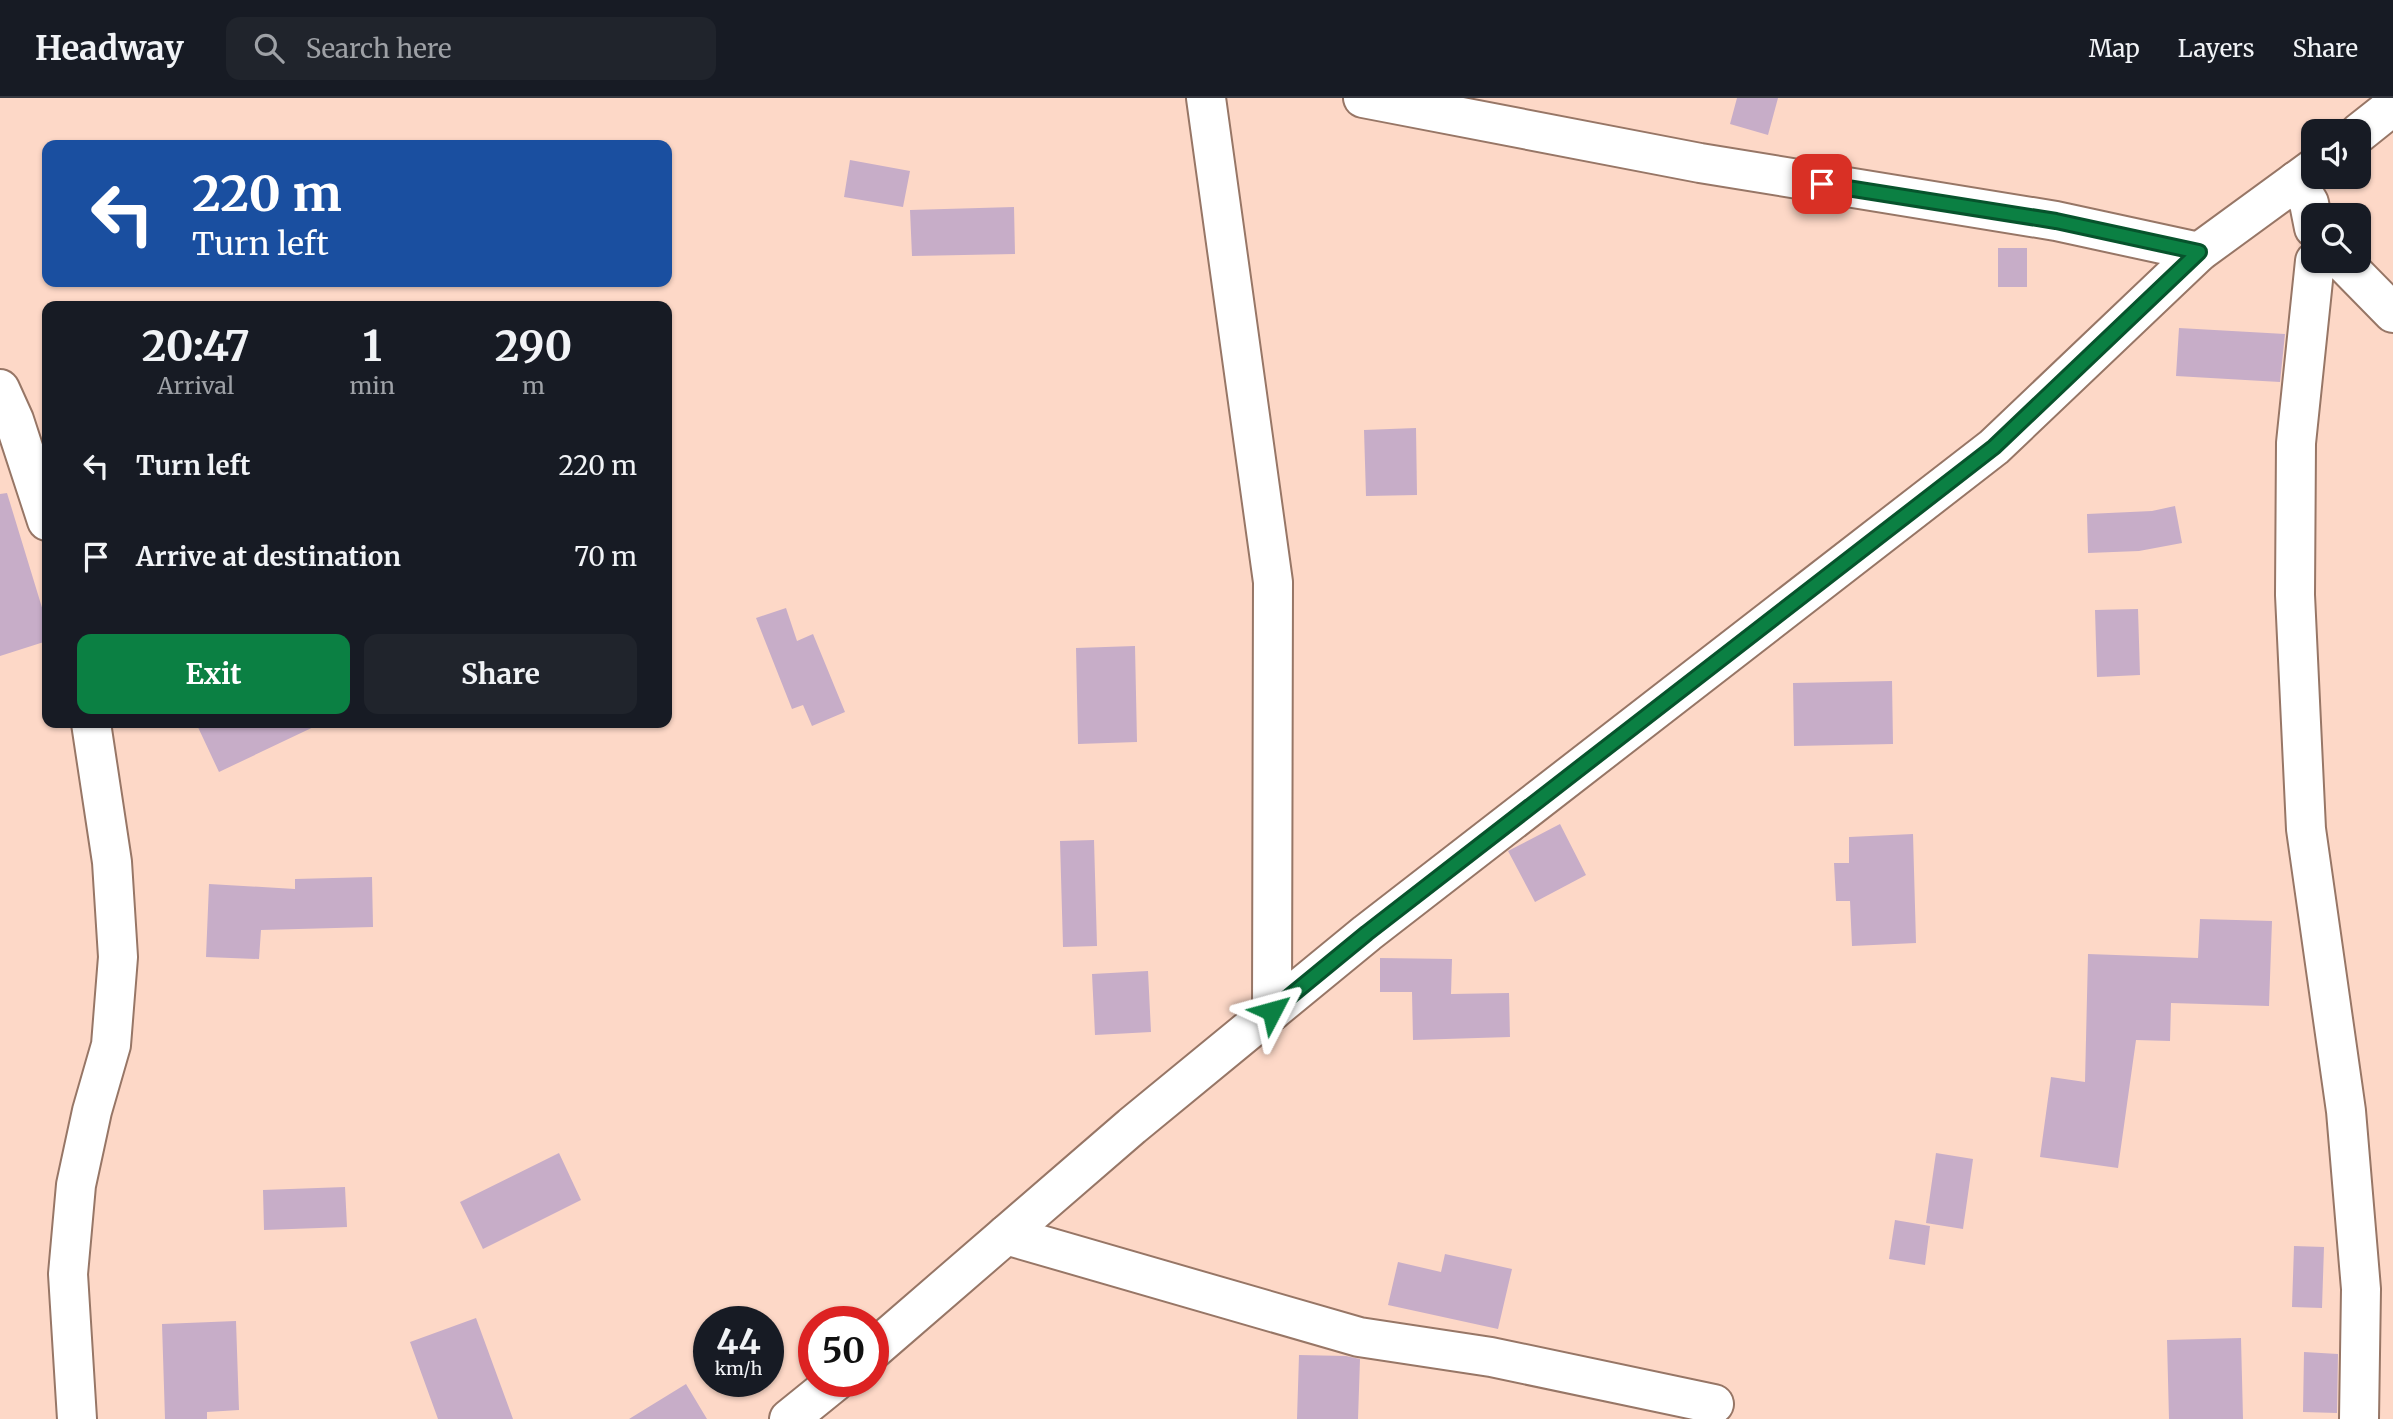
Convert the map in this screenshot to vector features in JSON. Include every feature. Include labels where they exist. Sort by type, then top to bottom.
[{"type":"street","points":[[1206,98],[1273,582],[1272,1011]]},
{"type":"street","points":[[1363,98],[1712,166],[2056,221],[2199,252]]},
{"type":"street","points":[[2371,123],[2393,106]]},
{"type":"street","points":[[889,1336],[1132,1126],[1367,933],[1994,447],[2199,252],[2301,177]]},
{"type":"street","points":[[2314,273],[2296,443],[2295,595],[2306,829],[2346,1111],[2360,1275],[2360,1419]]},
{"type":"street","points":[[2354,273],[2393,313]]},
{"type":"street","points":[[0,388],[14,420],[42,506]]},
{"type":"street","points":[[77,1419],[68,1274],[76,1185],[92,1111],[111,1045],[118,957],[112,862],[92,728]]},
{"type":"street","points":[[1006,1235],[1359,1337],[1491,1357],[1714,1404]]},
{"type":"street","points":[[789,1419],[816,1397]]},
{"type":"building","points":[[1737,98],[1778,98],[1768,135],[1730,124]]},
{"type":"building","points":[[850,160],[910,171],[903,207],[844,197]]},
{"type":"building","points":[[1014,207],[1015,254],[912,256],[910,210]]},
{"type":"building","points":[[1998,248],[2027,248],[2027,287],[1998,287]]},
{"type":"building","points":[[2179,328],[2285,334],[2280,382],[2176,376]]},
{"type":"building","points":[[1416,428],[1417,495],[1366,496],[1364,430]]},
{"type":"building","points":[[7,493],[42,608],[42,643],[0,656],[0,494]]},
{"type":"building","points":[[2175,506],[2182,543],[2139,551],[2088,553],[2087,514],[2152,511]]},
{"type":"building","points":[[786,608],[797,641],[813,634],[845,712],[812,726],[803,705],[792,709],[756,618]]},
{"type":"building","points":[[2138,609],[2140,675],[2097,677],[2095,610]]},
{"type":"building","points":[[1135,646],[1137,742],[1078,744],[1076,648]]},
{"type":"building","points":[[1892,681],[1893,744],[1794,746],[1793,683]]},
{"type":"building","points":[[198,728],[311,728],[219,772]]},
{"type":"building","points":[[1560,824],[1586,875],[1535,902],[1508,851]]},
{"type":"building","points":[[1913,834],[1916,943],[1852,946],[1850,901],[1836,901],[1834,863],[1849,863],[1849,837]]},
{"type":"building","points":[[1094,840],[1097,946],[1063,947],[1060,841]]},
{"type":"building","points":[[372,877],[373,927],[261,930],[259,959],[206,957],[209,884],[295,889],[295,879]]},
{"type":"building","points":[[2200,919],[2272,921],[2269,1006],[2171,1003],[2170,1041],[2136,1040],[2118,1168],[2040,1157],[2051,1077],[2085,1082],[2088,954],[2198,958]]},
{"type":"building","points":[[1380,958],[1452,959],[1451,994],[1509,993],[1510,1037],[1413,1040],[1412,992],[1380,992]]},
{"type":"building","points":[[1148,971],[1151,1032],[1095,1035],[1092,974]]},
{"type":"building","points":[[559,1153],[581,1200],[483,1249],[460,1202]]},
{"type":"building","points":[[1936,1153],[1973,1159],[1963,1229],[1926,1223]]},
{"type":"building","points":[[345,1187],[347,1227],[264,1230],[263,1190]]},
{"type":"building","points":[[1895,1220],[1930,1226],[1925,1265],[1889,1259]]},
{"type":"building","points":[[2294,1246],[2324,1247],[2322,1308],[2292,1307]]},
{"type":"building","points":[[1445,1254],[1512,1269],[1498,1329],[1388,1305],[1398,1262],[1441,1272]]},
{"type":"building","points":[[476,1318],[513,1419],[438,1419],[410,1342]]},
{"type":"building","points":[[236,1321],[239,1410],[207,1412],[207,1419],[165,1419],[162,1324]]},
{"type":"building","points":[[2241,1338],[2243,1419],[2169,1419],[2167,1340]]},
{"type":"building","points":[[2304,1352],[2338,1354],[2337,1413],[2303,1412]]},
{"type":"building","points":[[1299,1355],[1360,1359],[1358,1419],[1297,1419]]},
{"type":"building","points":[[686,1384],[707,1419],[629,1419]]},
{"type":"route","points":[[1272,1011],[1367,933],[1994,447],[2199,252],[2056,221],[1822,184]]}]
